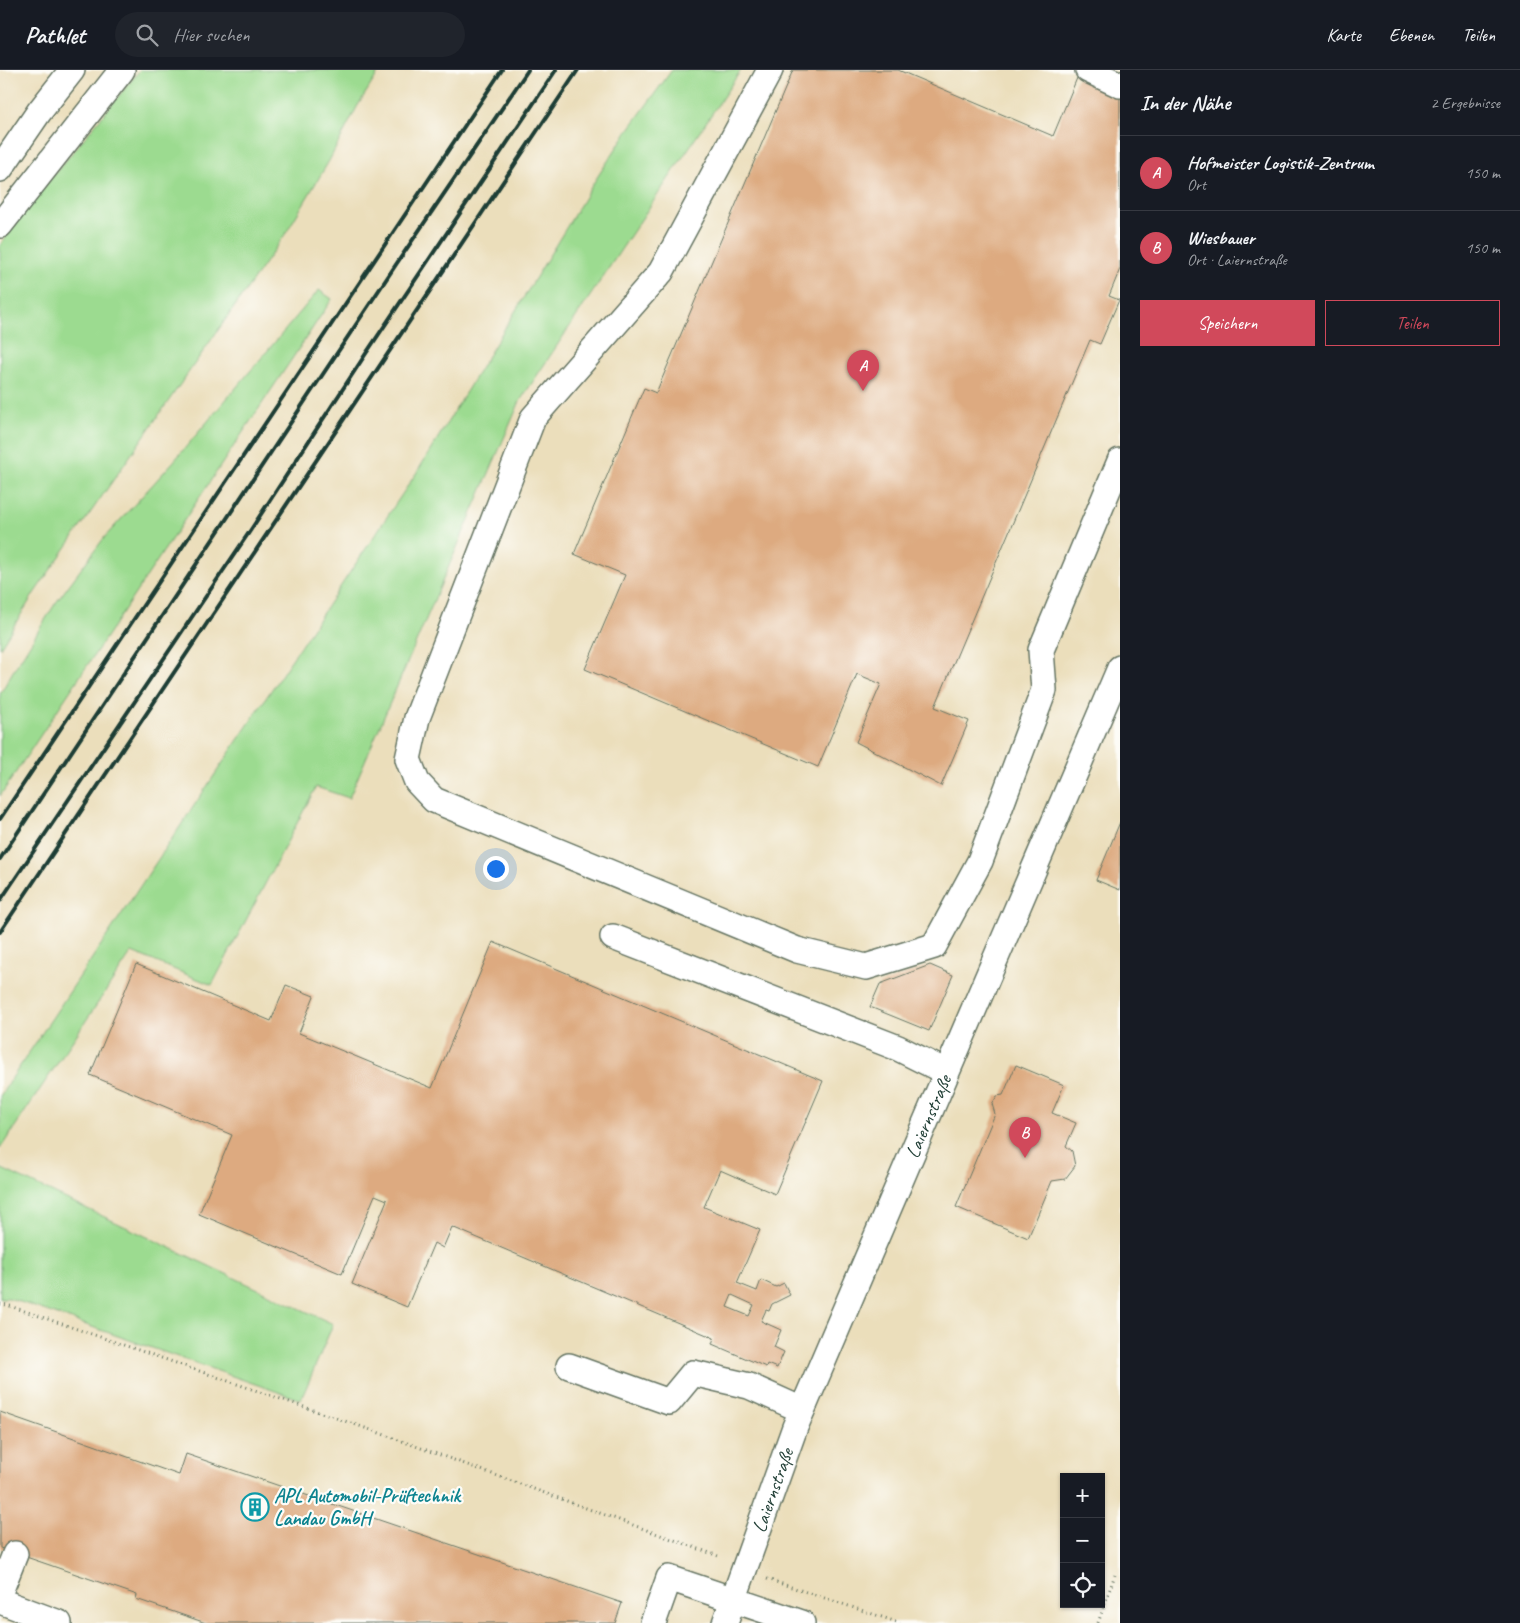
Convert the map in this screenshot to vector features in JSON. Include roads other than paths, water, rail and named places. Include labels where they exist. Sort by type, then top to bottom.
[{"type":"street","points":[[0,169],[39,112],[72,70]]},
{"type":"street","points":[[0,225],[122,70]]},
{"type":"street","points":[[770,70],[661,272],[534,418],[417,718],[408,759],[417,782],[434,800],[797,950],[866,967],[934,946],[980,861],[1044,690],[1041,650],[1120,461]]},
{"type":"street","points":[[1088,70],[1120,85]]},
{"type":"street","name":"Laiernstraße","points":[[725,1623],[802,1410],[1120,668]]},
{"type":"street","points":[[613,938],[898,1048],[946,1072]]},
{"type":"street","points":[[569,1366],[669,1402],[693,1373],[749,1386],[802,1410]]},
{"type":"street","points":[[0,1592],[15,1554]]},
{"type":"street","points":[[653,1623],[669,1578],[802,1623]]},
{"type":"street","points":[[0,1601],[60,1623]]},
{"type":"railway","points":[[0,819],[502,70]]},
{"type":"railway","points":[[0,859],[397,263],[528,70]]},
{"type":"railway","points":[[0,901],[248,534],[365,355],[556,70]]},
{"type":"railway","points":[[0,932],[578,70]]},
{"type":"place","name":"Hofmeister Logistik-Zentrum","points":[[863,391]]},
{"type":"place","name":"Wiesbauer","points":[[1025,1158]]},
{"type":"place","name":"APL Automobil-Prüftechnik Landau GmbH","points":[[255,1507]]}]
